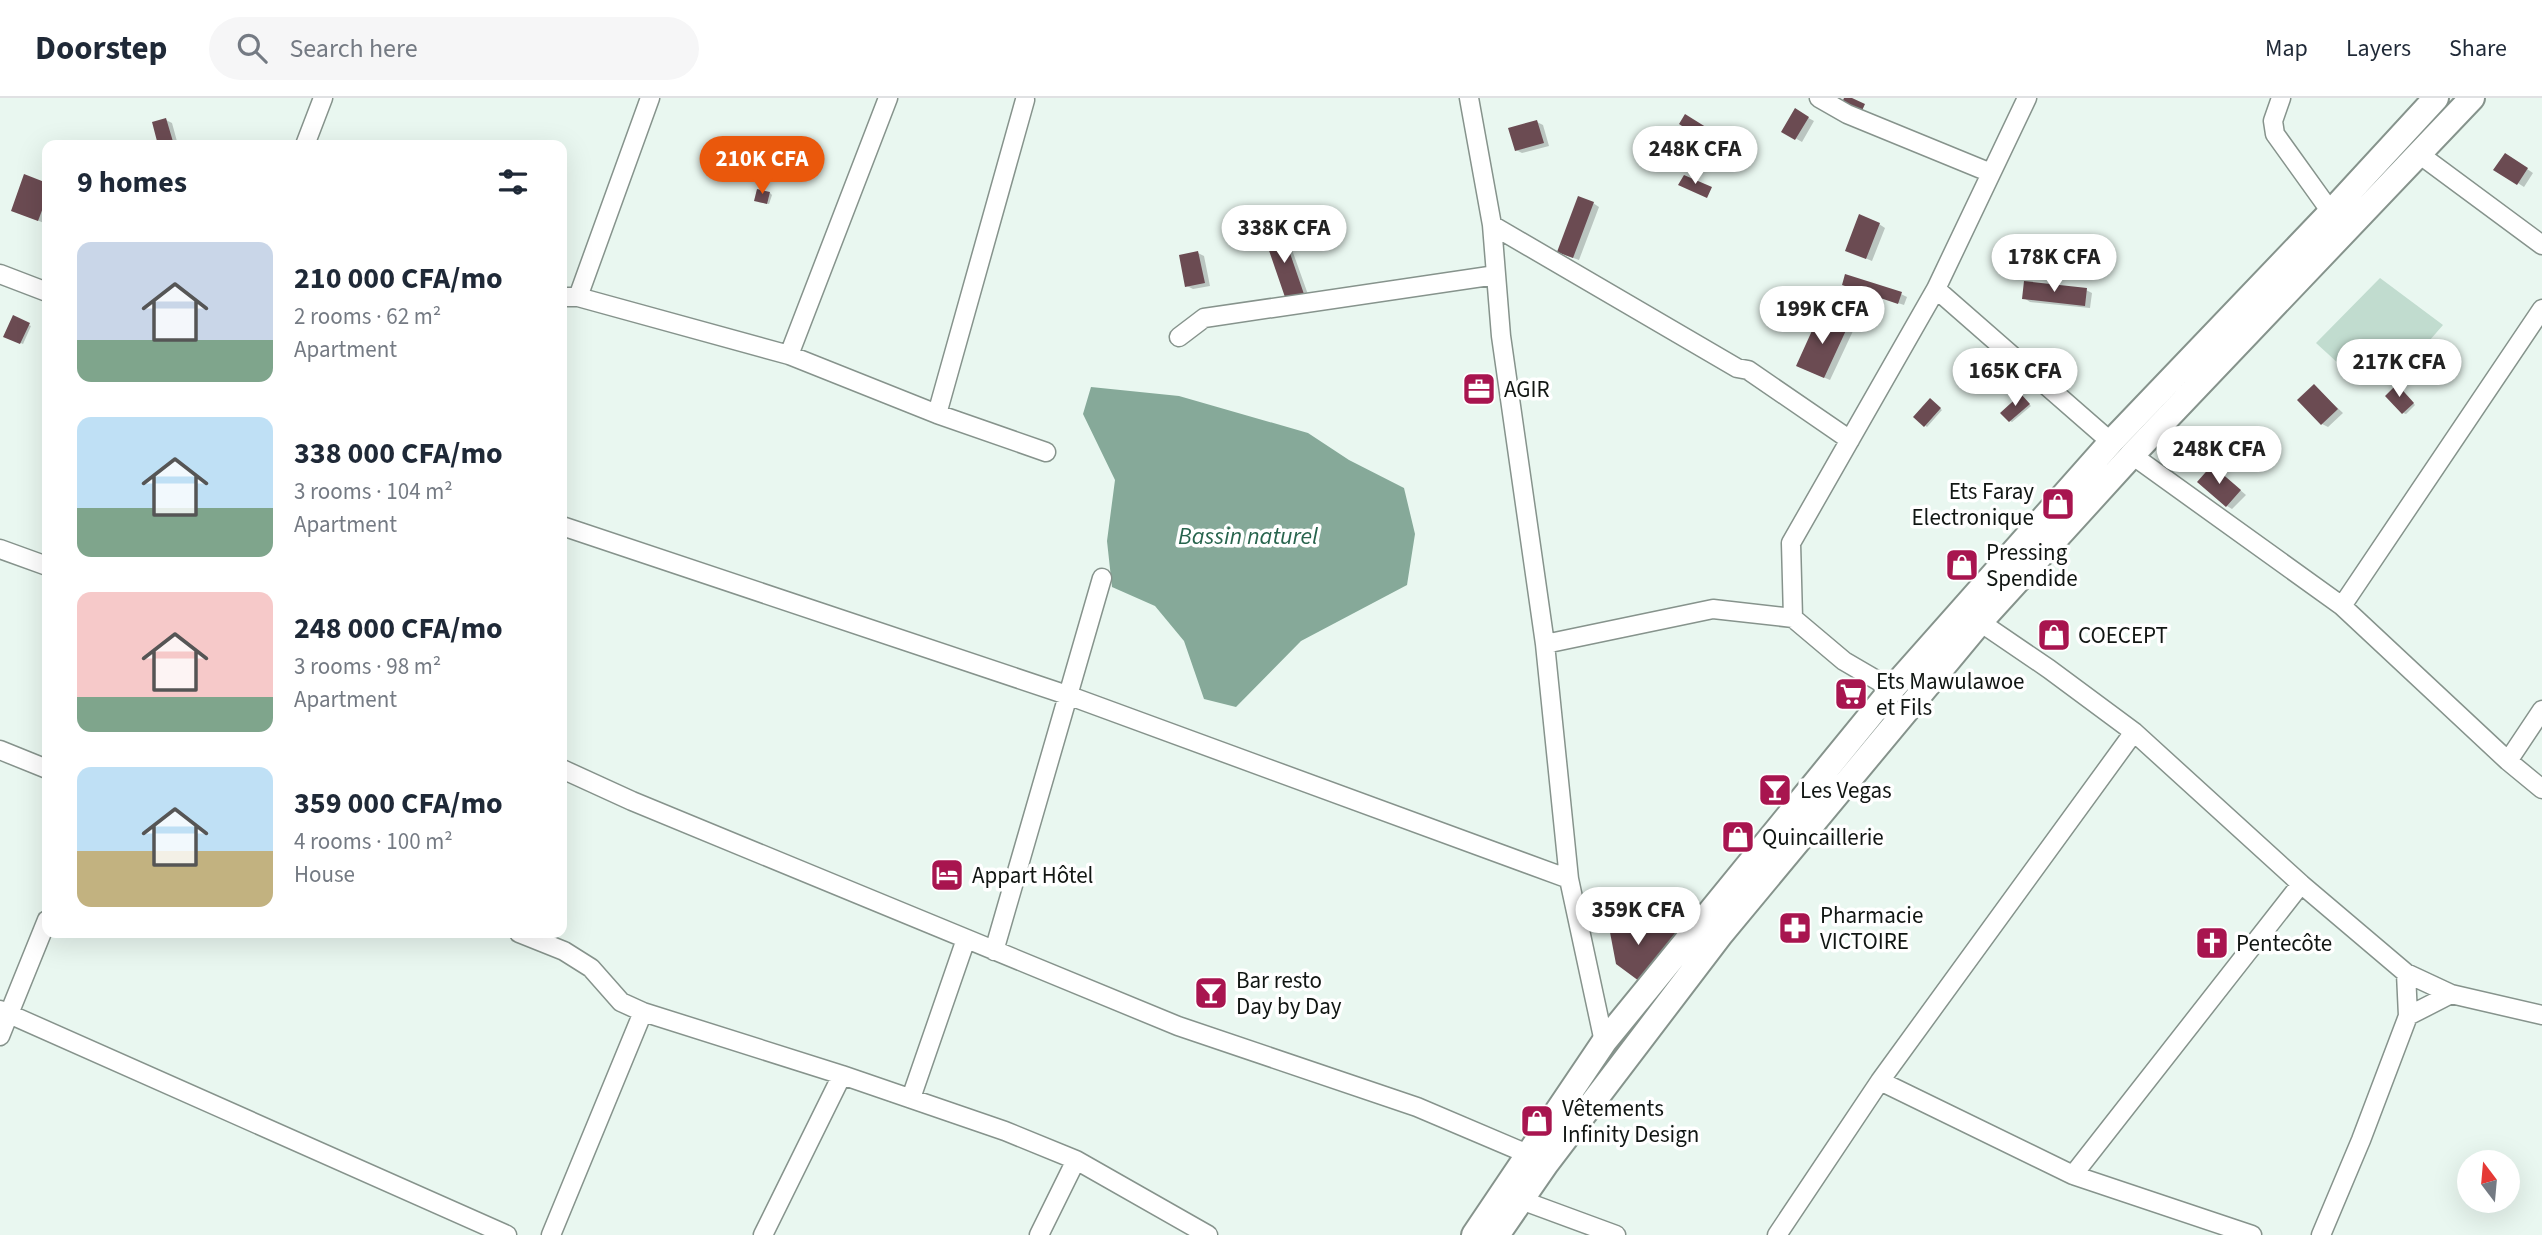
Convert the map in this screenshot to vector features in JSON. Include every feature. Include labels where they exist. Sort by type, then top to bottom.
[{"type":"main road","points":[[1474,1235],[2122,448],[2436,98]]},
{"type":"main road","points":[[1497,1235],[1521,1200],[1537,1158],[1604,1042],[1892,689],[2122,448],[2419,155],[2472,98]]},
{"type":"street","points":[[307,140],[323,98]]},
{"type":"street","points":[[649,98],[570,297],[789,355],[937,414],[1046,452]]},
{"type":"street","points":[[789,355],[888,98]]},
{"type":"street","points":[[1469,98],[1492,225],[1503,349],[1545,644],[1569,879],[1604,1042]]},
{"type":"street","points":[[1819,98],[1847,114],[1991,173]]},
{"type":"street","points":[[1793,618],[1791,542],[1936,289],[2027,98]]},
{"type":"street","points":[[2281,98],[2273,121],[2275,134],[2331,212]]},
{"type":"street","points":[[937,414],[1026,99]]},
{"type":"street","points":[[2419,155],[2542,245]]},
{"type":"street","points":[[1492,225],[1737,369],[1748,370],[1850,440]]},
{"type":"street","points":[[0,274],[42,290]]},
{"type":"street","points":[[1179,337],[1204,318],[1496,275]]},
{"type":"street","points":[[1936,289],[2122,448],[2342,606],[2508,761],[2542,789]]},
{"type":"street","points":[[2342,606],[2542,309]]},
{"type":"street","points":[[567,528],[1070,696],[1569,879]]},
{"type":"street","points":[[0,549],[42,564]]},
{"type":"street","points":[[994,951],[1102,578]]},
{"type":"street","points":[[1545,644],[1713,609],[1793,618],[1844,661],[1892,689]]},
{"type":"street","points":[[1980,622],[2134,732],[2301,884],[2406,973],[2451,994],[2542,1015]]},
{"type":"street","points":[[2508,761],[2542,710]]},
{"type":"street","points":[[1777,1235],[1880,1081],[2134,732]]},
{"type":"street","points":[[0,750],[42,767]]},
{"type":"street","points":[[567,771],[632,801],[1178,1026],[1416,1107],[1537,1158]]},
{"type":"street","points":[[2073,1175],[2301,884]]},
{"type":"street","points":[[0,1036],[4,1012],[42,931]]},
{"type":"street","points":[[532,938],[564,950],[591,968],[621,1002],[643,1012],[842,1075],[1005,1131],[1076,1160],[1208,1235]]},
{"type":"street","points":[[911,1098],[965,939]]},
{"type":"street","points":[[2321,1235],[2361,1140],[2408,1016],[2406,973]]},
{"type":"street","points":[[2408,1016],[2451,994]]},
{"type":"street","points":[[4,1012],[507,1235]]},
{"type":"street","points":[[551,1235],[643,1012]]},
{"type":"street","points":[[763,1235],[842,1075]]},
{"type":"street","points":[[1880,1081],[2073,1175],[2252,1235]]},
{"type":"street","points":[[1039,1235],[1076,1160]]},
{"type":"street","points":[[1521,1200],[1616,1235]]},
{"type":"shaded area","points":[[2380,278],[2443,325],[2396,379],[2383,363],[2351,375],[2316,343]]},
{"type":"water","name":"Bassin naturel","points":[[1091,387],[1179,396],[1308,433],[1349,460],[1404,488],[1415,534],[1407,585],[1301,641],[1236,707],[1204,699],[1184,641],[1155,606],[1112,587],[1107,541],[1115,480],[1083,414]]},
{"type":"building","points":[[1844,98],[1852,98],[1865,104],[1860,115],[1840,107]]},
{"type":"building","points":[[1795,108],[1809,117],[1795,140],[1781,132]]},
{"type":"building","points":[[1685,114],[1709,129],[1702,139],[1679,124]]},
{"type":"building","points":[[166,118],[173,140],[157,140],[152,122]]},
{"type":"building","points":[[1537,120],[1544,143],[1515,151],[1508,128]]},
{"type":"building","points":[[2505,153],[2528,168],[2517,185],[2493,170]]},
{"type":"building","points":[[24,174],[42,181],[42,210],[38,221],[11,211]]},
{"type":"building","points":[[1684,175],[1712,187],[1707,198],[1678,185]]},
{"type":"building","points":[[757,189],[770,192],[767,204],[754,201]]},
{"type":"building","points":[[1578,196],[1594,202],[1573,258],[1557,252]]},
{"type":"building","points":[[1859,214],[1880,223],[1866,259],[1845,251]]},
{"type":"building","points":[[1281,227],[1305,297],[1287,303],[1263,233]]},
{"type":"building","points":[[1198,251],[1205,283],[1185,287],[1179,255]]},
{"type":"building","points":[[1845,274],[1902,292],[1898,304],[1842,285]]},
{"type":"building","points":[[2024,281],[2087,288],[2085,306],[2022,299]]},
{"type":"building","points":[[1820,313],[1848,326],[1824,378],[1796,366]]},
{"type":"building","points":[[13,315],[30,323],[20,344],[3,337]]},
{"type":"building","points":[[2314,384],[2338,409],[2321,425],[2297,400]]},
{"type":"building","points":[[2397,384],[2414,403],[2402,414],[2385,396]]},
{"type":"building","points":[[2021,394],[2030,404],[2009,422],[2000,413]]},
{"type":"building","points":[[1930,398],[1941,408],[1924,427],[1913,417]]},
{"type":"building","points":[[2212,465],[2241,490],[2226,507],[2197,482]]},
{"type":"building","points":[[1611,925],[1677,931],[1639,981],[1616,964],[1609,927]]},
{"type":"place","name":"AGIR","points":[[1479,389]]},
{"type":"place","name":"Ets Faray Electronique","points":[[2058,504]]},
{"type":"place","name":"Pressing Spendide","points":[[1962,565]]},
{"type":"place","name":"COECEPT","points":[[2054,635]]},
{"type":"place","name":"Ets Mawulawoe et Fils","points":[[1851,694]]},
{"type":"place","name":"Les Vegas","points":[[1775,790]]},
{"type":"place","name":"Quincaillerie","points":[[1738,837]]},
{"type":"place","name":"Appart Hôtel","points":[[947,875]]},
{"type":"place","name":"Pharmacie VICTOIRE","points":[[1795,928]]},
{"type":"place","name":"Pentecôte","points":[[2212,943]]},
{"type":"place","name":"Bar resto Day by Day","points":[[1211,993]]},
{"type":"place","name":"Vêtements Infinity Design","points":[[1537,1121]]}]
